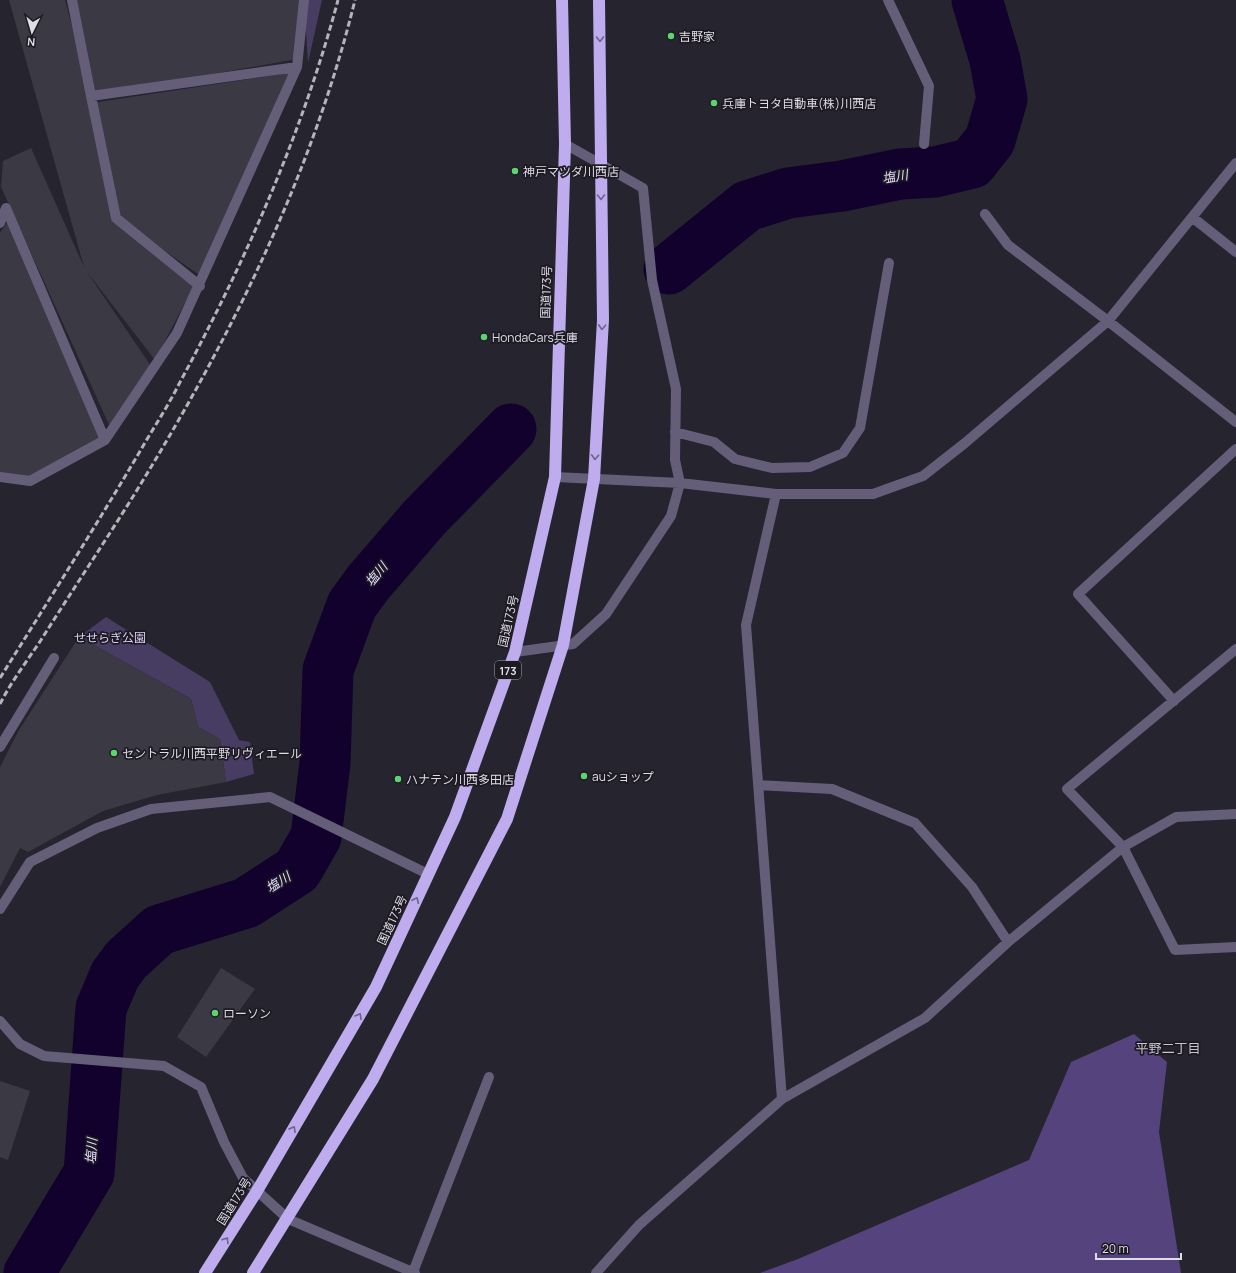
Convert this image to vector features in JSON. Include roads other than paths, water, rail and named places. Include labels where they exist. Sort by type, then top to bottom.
[{"type":"highway","name":"国道173号","points":[[205,1273],[256,1191],[376,987],[455,817],[515,652],[555,477],[565,144],[562,0]]},
{"type":"highway","points":[[253,1273],[288,1219],[373,1079],[507,818],[563,645],[594,479],[603,320],[599,0]]},
{"type":"street","points":[[72,0],[116,218],[200,286]]},
{"type":"street","points":[[0,477],[30,481],[105,440],[177,333],[200,286],[297,66],[304,0]]},
{"type":"street","points":[[888,0],[929,86],[924,144]]},
{"type":"street","points":[[91,96],[297,66]]},
{"type":"street","points":[[515,652],[573,644],[606,614],[672,516],[680,483],[675,460],[676,389],[652,280],[643,188],[565,144]]},
{"type":"street","points":[[555,477],[680,483],[776,494],[873,494],[923,476],[965,443],[1108,321],[1236,164]]},
{"type":"street","points":[[0,223],[6,208],[105,440]]},
{"type":"street","points":[[985,214],[1008,245],[1108,321],[1236,422]]},
{"type":"street","points":[[1192,217],[1236,252]]},
{"type":"street","points":[[675,432],[714,442],[735,459],[772,468],[810,467],[843,453],[860,428],[888,263]]},
{"type":"street","points":[[1174,701],[1078,594],[1236,449]]},
{"type":"street","points":[[776,494],[746,625],[782,1099]]},
{"type":"street","points":[[1236,649],[1067,789],[1123,847],[1174,950],[1236,947]]},
{"type":"street","points":[[0,747],[54,658]]},
{"type":"street","points":[[759,785],[832,789],[915,823],[972,887],[1008,942]]},
{"type":"street","points":[[0,909],[30,862],[97,828],[151,809],[270,797],[428,874]]},
{"type":"street","points":[[596,1273],[639,1225],[782,1099],[925,1018],[1008,942],[1123,847],[1176,817],[1236,814]]},
{"type":"street","points":[[0,1021],[20,1044],[44,1056],[164,1066],[201,1087],[224,1142],[243,1178],[288,1219],[414,1272],[489,1077]]},
{"type":"waterway","name":"塩川","points":[[669,269],[747,206],[788,193],[842,186],[900,174],[935,172],[972,163],[990,140],[1002,99],[995,60],[977,0]]},
{"type":"waterway","name":"塩川","points":[[29,1273],[89,1173],[101,1008],[115,975],[126,960],[159,930],[246,903],[297,870],[316,837],[325,763],[328,670],[352,605],[368,583],[424,518],[511,429]]},
{"type":"railway","points":[[0,678],[88,538],[174,393],[227,291],[270,196],[289,148],[324,50],[338,0]]},
{"type":"railway","points":[[0,704],[129,503],[165,444],[232,322],[290,197],[315,132],[337,67],[355,0]]},
{"type":"place","name":"吉野家","points":[[671,36]]},
{"type":"place","name":"兵庫トヨタ自動車(株)川西店","points":[[714,103]]},
{"type":"place","name":"神戸マツダ川西店","points":[[515,171]]},
{"type":"place","name":"HondaCars兵庫","points":[[484,337]]},
{"type":"place","name":"セントラル川西平野リヴィエール","points":[[114,753]]},
{"type":"place","name":"auショップ","points":[[584,776]]},
{"type":"place","name":"ハナテン川西多田店","points":[[398,779]]},
{"type":"place","name":"ローソン","points":[[215,1013]]},
{"type":"district","name":"平野二丁目","points":[[1168,1048]]},
{"type":"park label","name":"せせらぎ公園","points":[[110,637]]}]
